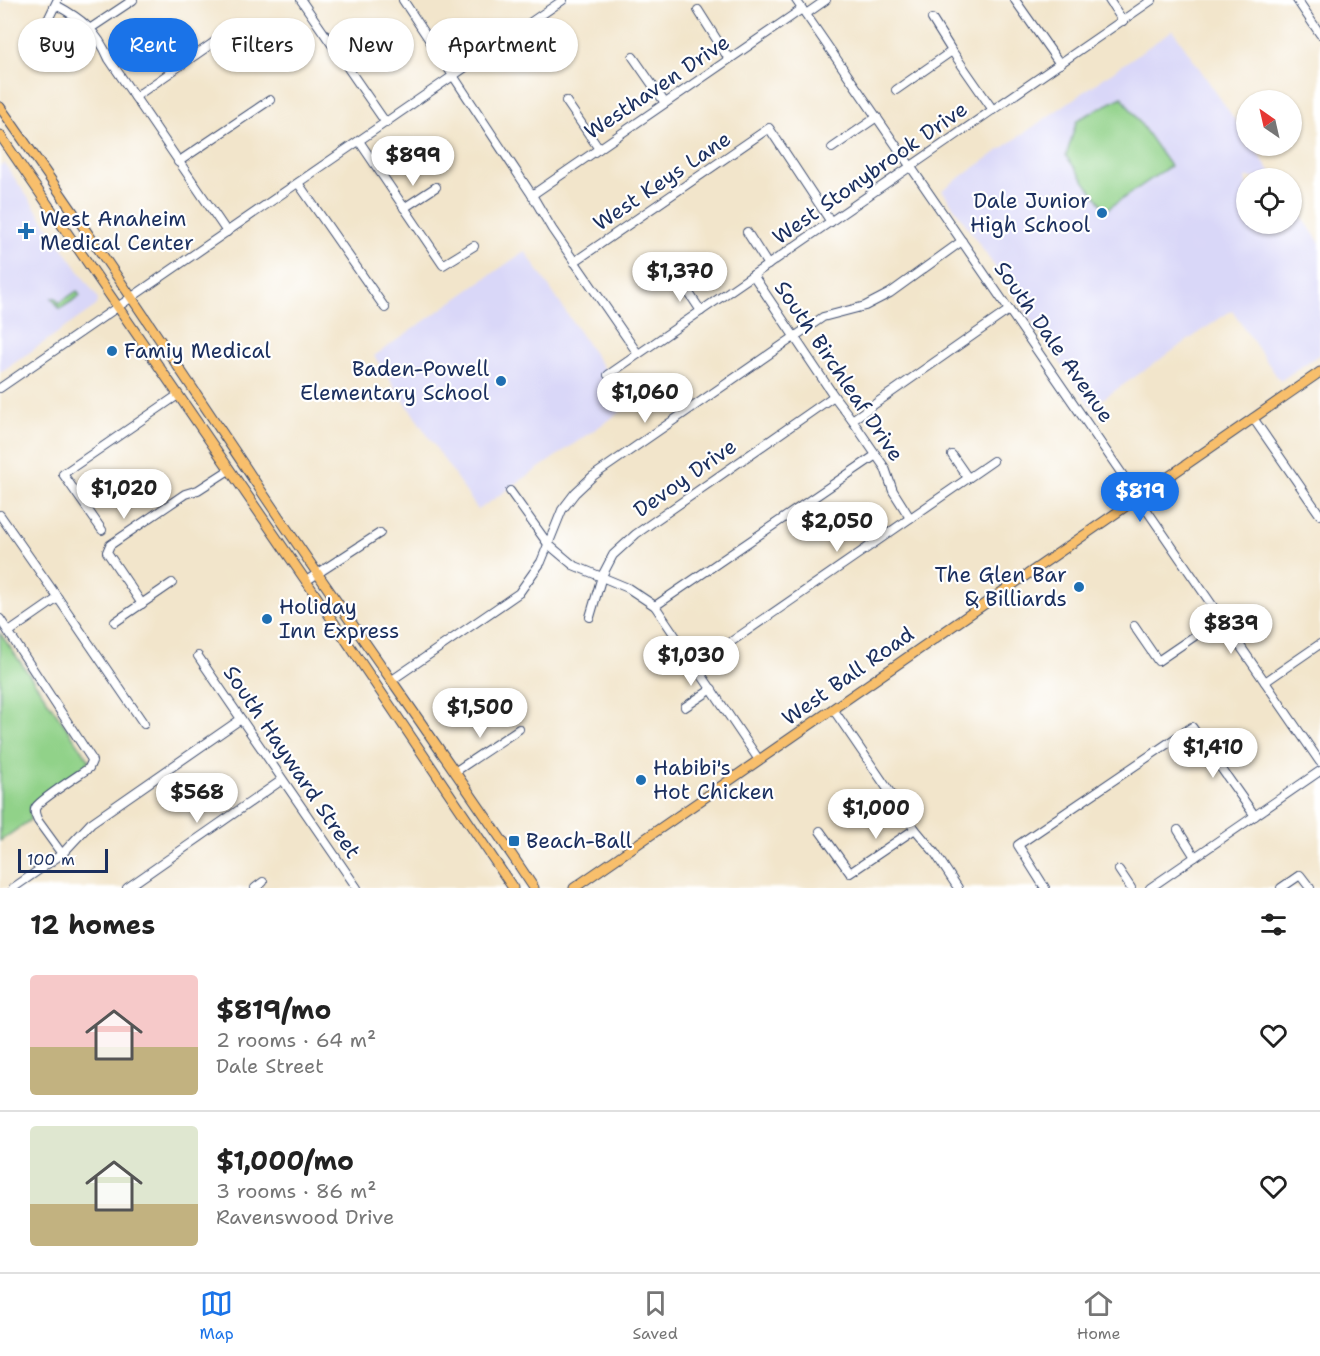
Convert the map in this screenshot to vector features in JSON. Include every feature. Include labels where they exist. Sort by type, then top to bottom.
[{"type":"main road","points":[[0,107],[534,888]]},
{"type":"main road","points":[[0,135],[306,580],[513,888]]},
{"type":"main road","name":"West Ball Road","points":[[574,888],[1320,372]]},
{"type":"street","points":[[96,25],[133,0]]},
{"type":"street","points":[[301,0],[386,123]]},
{"type":"street","points":[[0,388],[563,0]]},
{"type":"street","name":"South Dale Avenue","points":[[796,0],[1320,762]]},
{"type":"street","name":"Westhaven Drive","points":[[532,195],[729,59],[804,11],[826,0]]},
{"type":"street","points":[[1015,0],[1060,64]]},
{"type":"street","points":[[1108,0],[1123,21]]},
{"type":"street","name":"West Stonybrook Drive","points":[[608,375],[1152,0]]},
{"type":"street","points":[[1297,0],[1320,34]]},
{"type":"street","points":[[404,1],[552,229],[638,354]]},
{"type":"street","points":[[49,18],[56,2],[79,18]]},
{"type":"street","points":[[698,10],[729,59]]},
{"type":"street","points":[[932,19],[993,110]]},
{"type":"street","points":[[96,34],[109,59],[227,232]]},
{"type":"street","points":[[135,97],[210,45]]},
{"type":"street","points":[[896,90],[952,51]]},
{"type":"street","points":[[633,57],[665,103]]},
{"type":"street","points":[[178,162],[270,100]]},
{"type":"street","points":[[566,101],[598,149]]},
{"type":"street","points":[[832,148],[877,117]]},
{"type":"street","name":"West Keys Lane","points":[[574,262],[769,129],[831,222]]},
{"type":"street","points":[[359,141],[443,265],[474,246]]},
{"type":"street","points":[[298,183],[385,308]]},
{"type":"street","points":[[404,208],[436,187]]},
{"type":"street","name":"South Birchleaf Drive","points":[[747,232],[768,265]]},
{"type":"street","points":[[392,680],[519,592],[541,562],[562,510],[575,493],[593,476],[823,317],[865,306],[890,292],[962,241]]},
{"type":"street","name":"South Birchleaf Drive","points":[[753,275],[885,468],[893,491],[910,518]]},
{"type":"street","points":[[681,281],[701,311]]},
{"type":"street","points":[[852,420],[1009,310]]},
{"type":"street","points":[[102,530],[63,474],[178,395]]},
{"type":"street","name":"Devoy Drive","points":[[590,617],[602,576],[614,555],[636,534],[834,396]]},
{"type":"street","points":[[1253,418],[1320,515]]},
{"type":"street","points":[[655,606],[876,455]]},
{"type":"street","points":[[952,455],[968,478]]},
{"type":"street","points":[[696,666],[993,461]]},
{"type":"street","points":[[142,604],[107,552],[110,545],[185,494],[198,490],[229,470]]},
{"type":"street","points":[[510,491],[548,544],[573,565],[628,588],[655,606],[759,760]]},
{"type":"street","points":[[0,515],[144,724]]},
{"type":"street","points":[[306,580],[380,533]]},
{"type":"street","points":[[115,622],[172,583]]},
{"type":"street","points":[[9,632],[58,598]]},
{"type":"street","points":[[1134,626],[1158,661],[1221,618]]},
{"type":"street","points":[[0,619],[92,758],[89,768],[40,802],[35,811],[38,821],[62,854]]},
{"type":"street","points":[[1265,682],[1320,644]]},
{"type":"street","name":"South Hayward Street","points":[[198,656],[357,888]]},
{"type":"street","points":[[685,707],[712,689]]},
{"type":"street","points":[[833,709],[915,829],[936,853],[958,888]]},
{"type":"street","points":[[12,888],[62,854],[91,823],[241,719]]},
{"type":"street","points":[[1045,888],[1018,845],[1192,727],[1256,816]]},
{"type":"street","points":[[456,771],[519,729]]},
{"type":"street","points":[[1150,888],[1320,771]]},
{"type":"street","points":[[127,888],[282,780]]},
{"type":"street","points":[[820,831],[850,873],[915,829]]},
{"type":"street","points":[[1178,830],[1196,857]]},
{"type":"street","points":[[1119,870],[1131,888]]},
{"type":"street","points":[[1281,888],[1300,874],[1310,888]]},
{"type":"street","points":[[255,888],[263,882]]},
{"type":"shaded area","name":"Dale Junior High School","points":[[1173,30],[1236,121],[1236,156],[1260,156],[1268,168],[1236,168],[1236,234],[1302,234],[1302,217],[1320,243],[1320,354],[1280,381],[1232,310],[1091,407],[942,190]]},
{"type":"shaded area","name":"West Anaheim Medical Center","points":[[4,163],[98,301],[96,306],[0,373],[0,166]]},
{"type":"shaded area","name":"Baden-Powell Elementary School","points":[[525,251],[629,406],[478,510],[374,356]]},
{"type":"green space","points":[[1122,97],[1170,166],[1106,210],[1066,156],[1077,120]]},
{"type":"green space","points":[[77,291],[80,296],[60,309],[52,298],[56,298],[59,303]]},
{"type":"green space","points":[[0,633],[90,761],[30,806],[30,820],[0,841]]},
{"type":"place","name":"Dale Junior High School","points":[[1102,213]]},
{"type":"place","name":"West Anaheim Medical Center","points":[[26,231]]},
{"type":"place","name":"Famiy Medical","points":[[112,351]]},
{"type":"place","name":"Baden-Powell Elementary School","points":[[501,381]]},
{"type":"place","name":"The Glen Bar & Billiards","points":[[1079,587]]},
{"type":"place","name":"Holiday Inn Express","points":[[267,619]]},
{"type":"place","name":"Habibi's Hot Chicken","points":[[641,780]]},
{"type":"place","name":"Beach-Ball","points":[[514,841]]}]
